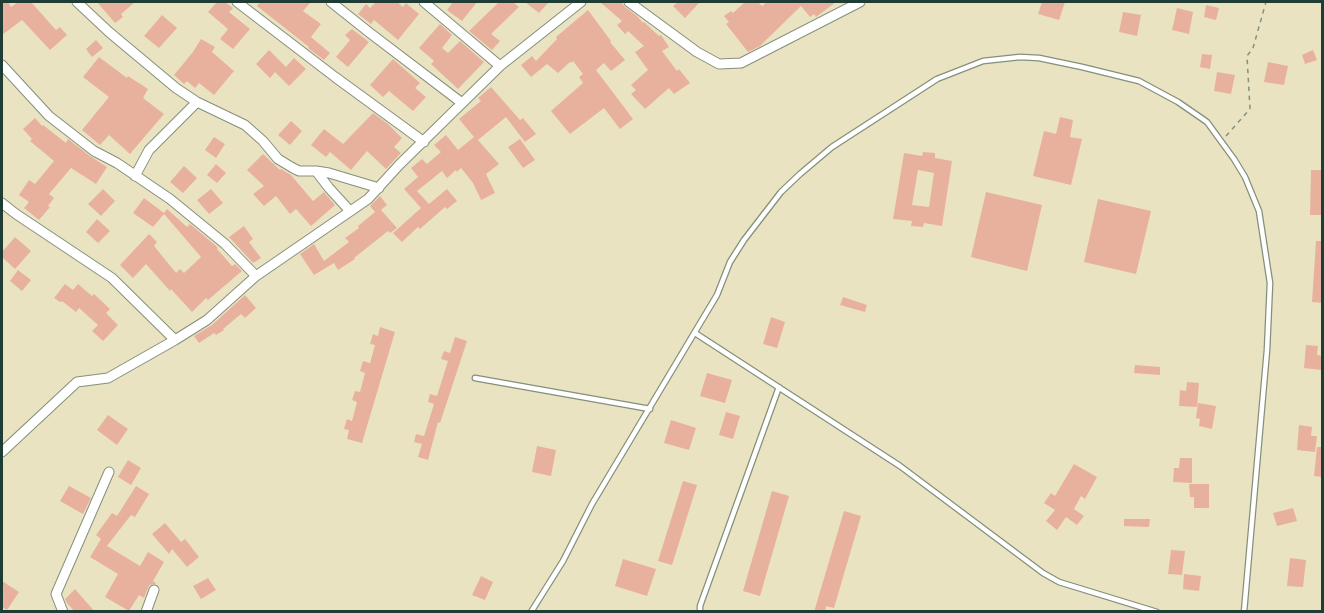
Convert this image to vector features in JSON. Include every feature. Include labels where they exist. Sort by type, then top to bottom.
[{"type":"street","points":[[77,2],[176,88],[197,102],[245,125],[278,159],[299,171],[328,173],[379,188]]},
{"type":"street","points":[[237,2],[424,142]]},
{"type":"street","points":[[331,2],[462,103]]},
{"type":"street","points":[[424,2],[500,66]]},
{"type":"street","points":[[2,452],[77,382],[108,378],[207,320],[256,276],[368,199],[400,164],[500,66],[581,2]]},
{"type":"street","points":[[629,2],[698,52],[719,64],[741,63],[860,2]]},
{"type":"street","points":[[2,65],[49,116],[94,151],[117,163],[170,199],[215,235],[256,276]]},
{"type":"street","points":[[135,176],[149,150],[197,102]]},
{"type":"street","points":[[316,171],[350,212]]},
{"type":"street","points":[[2,203],[112,278],[175,340]]},
{"type":"street","points":[[63,612],[57,594],[109,472]]},
{"type":"street","points":[[146,612],[154,590]]},
{"type":"lane","points":[[531,612],[562,561],[592,504],[717,295],[730,262],[781,192],[832,147],[937,79],[983,61],[1020,57],[1039,58],[1139,81],[1178,102],[1207,122],[1245,177],[1259,211],[1270,283],[1266,362],[1244,612]]},
{"type":"lane","points":[[695,333],[900,466],[1043,573],[1059,582],[1157,612]]},
{"type":"lane","points":[[475,378],[650,409]]},
{"type":"lane","points":[[700,612],[700,606],[779,387]]},
{"type":"path","points":[[1221,141],[1250,109],[1247,56],[1253,48],[1266,2]]},
{"type":"building","points":[[2,2],[8,2],[11,7],[18,2],[31,2],[56,30],[60,27],[67,35],[50,50],[22,20],[2,35]]},
{"type":"building","points":[[97,2],[135,2],[121,14],[123,17],[115,23]]},
{"type":"building","points":[[217,2],[225,2],[233,8],[229,12],[250,29],[233,49],[220,39],[228,29],[208,12]]},
{"type":"building","points":[[260,2],[311,2],[303,11],[321,24],[311,37],[330,53],[324,60],[257,6]]},
{"type":"building","points":[[376,2],[397,2],[403,7],[406,3],[419,14],[398,40],[374,20],[371,24],[358,14],[366,4],[370,8]]},
{"type":"building","points":[[453,2],[477,2],[462,21],[447,10]]},
{"type":"building","points":[[499,2],[513,2],[519,7],[491,34],[500,41],[492,50],[469,31]]},
{"type":"building","points":[[525,2],[549,2],[539,13]]},
{"type":"building","points":[[600,2],[621,2],[643,23],[659,36],[661,35],[669,47],[662,51],[677,71],[679,69],[690,83],[674,94],[669,88],[645,109],[631,94],[636,90],[631,85],[648,70],[635,52],[644,46],[628,31],[625,34],[617,25],[622,21]]},
{"type":"building","points":[[678,2],[700,2],[685,18],[673,6]]},
{"type":"building","points":[[745,2],[758,2],[762,6],[767,2],[836,2],[816,17],[814,14],[810,17],[801,6],[760,46],[748,52],[726,24],[729,22],[724,16],[731,11],[733,13]]},
{"type":"building","points":[[1042,2],[1065,2],[1059,20],[1038,14]]},
{"type":"building","points":[[1206,5],[1219,8],[1216,20],[1204,17]]},
{"type":"building","points":[[1177,8],[1193,12],[1189,34],[1172,30]]},
{"type":"building","points":[[588,10],[625,60],[611,71],[604,63],[596,70],[633,119],[620,129],[604,108],[570,134],[551,111],[583,83],[579,77],[583,74],[573,61],[558,73],[547,64],[531,77],[521,65],[532,56],[536,61],[557,39],[556,37]]},
{"type":"building","points":[[1123,12],[1141,15],[1137,36],[1119,32]]},
{"type":"building","points":[[162,15],[177,28],[159,48],[144,36]]},
{"type":"building","points":[[440,24],[452,35],[442,48],[448,53],[460,41],[484,62],[458,89],[431,64],[434,61],[419,48]]},
{"type":"building","points":[[352,29],[369,42],[348,67],[336,57],[350,40],[345,35]]},
{"type":"building","points":[[201,39],[215,47],[212,52],[234,71],[214,95],[199,83],[195,88],[187,81],[184,84],[174,75]]},
{"type":"building","points":[[96,40],[103,48],[92,57],[86,49]]},
{"type":"building","points":[[269,50],[286,67],[294,58],[306,69],[289,86],[275,72],[270,78],[256,64]]},
{"type":"building","points":[[1313,50],[1317,60],[1305,64],[1302,55]]},
{"type":"building","points":[[1202,54],[1212,55],[1210,69],[1200,67]]},
{"type":"building","points":[[99,57],[127,78],[128,76],[148,89],[143,98],[164,114],[130,154],[109,135],[100,145],[82,130],[109,97],[83,77]]},
{"type":"building","points":[[393,59],[420,83],[415,88],[426,97],[413,111],[389,91],[383,97],[370,85]]},
{"type":"building","points":[[1268,62],[1288,66],[1284,85],[1264,82]]},
{"type":"building","points":[[1217,72],[1235,75],[1231,94],[1214,91]]},
{"type":"building","points":[[491,87],[520,120],[523,118],[536,134],[525,142],[506,117],[478,140],[499,164],[486,174],[495,193],[481,200],[473,183],[461,168],[447,178],[442,171],[417,191],[429,204],[447,189],[457,201],[447,209],[445,207],[420,229],[418,227],[402,242],[393,233],[421,208],[404,189],[418,177],[411,168],[422,159],[427,164],[441,152],[434,145],[446,135],[458,150],[474,137],[459,119],[481,101],[478,98]]},
{"type":"building","points":[[373,113],[402,138],[394,147],[401,153],[386,169],[367,151],[351,170],[330,152],[326,157],[311,145],[324,129],[343,144]]},
{"type":"building","points":[[1060,117],[1073,120],[1070,137],[1082,139],[1071,185],[1033,176],[1044,131],[1056,134]]},
{"type":"building","points":[[35,118],[42,126],[66,143],[68,139],[107,167],[96,184],[71,168],[49,194],[54,198],[39,220],[24,208],[29,202],[19,195],[29,180],[35,184],[54,161],[30,141],[32,139],[23,129]]},
{"type":"building","points":[[291,121],[302,131],[290,145],[278,135]]},
{"type":"building","points":[[214,137],[225,144],[216,158],[205,150]]},
{"type":"building","points":[[520,139],[535,160],[523,168],[508,147]]},
{"type":"building","points":[[923,152],[935,153],[935,158],[952,161],[942,226],[924,223],[923,227],[911,226],[912,221],[893,219],[904,153],[922,156]],"holes":[[[918,170],[934,173],[929,207],[912,205]]]},
{"type":"building","points":[[263,154],[280,170],[291,175],[313,201],[324,192],[335,205],[311,226],[296,209],[290,214],[276,196],[264,206],[253,194],[264,186],[247,170]]},
{"type":"building","points":[[216,164],[226,173],[217,183],[207,175]]},
{"type":"building","points":[[184,166],[197,178],[183,193],[170,182]]},
{"type":"building","points":[[1311,170],[1323,170],[1323,215],[1310,215]]},
{"type":"building","points":[[103,189],[115,201],[101,216],[88,204]]},
{"type":"building","points":[[211,189],[223,203],[209,214],[197,200]]},
{"type":"building","points":[[986,192],[1042,205],[1027,271],[971,257]]},
{"type":"building","points":[[380,196],[387,205],[381,210],[397,228],[390,233],[388,231],[338,270],[334,263],[314,275],[300,254],[314,244],[324,261],[349,242],[345,238],[375,212],[370,206]]},
{"type":"building","points":[[144,198],[164,213],[167,209],[187,227],[190,224],[218,248],[232,266],[235,264],[242,271],[208,300],[206,298],[192,312],[146,264],[133,278],[120,265],[149,234],[157,242],[154,246],[176,273],[180,269],[184,273],[201,257],[164,214],[153,227],[133,213]]},
{"type":"building","points":[[1098,199],[1151,211],[1136,274],[1084,262]]},
{"type":"building","points":[[97,219],[110,231],[98,243],[86,232]]},
{"type":"building","points":[[244,226],[253,239],[249,242],[261,258],[253,263],[229,237]]},
{"type":"building","points":[[15,237],[31,251],[15,269],[2,257],[2,252]]},
{"type":"building","points":[[1316,241],[1323,241],[1323,303],[1312,302]]},
{"type":"building","points":[[18,270],[31,280],[22,291],[10,281]]},
{"type":"building","points":[[65,284],[73,290],[78,284],[92,296],[94,294],[110,309],[106,313],[118,325],[103,341],[92,331],[98,325],[79,308],[76,312],[54,298]]},
{"type":"building","points":[[245,295],[256,308],[245,318],[241,314],[224,330],[216,335],[214,333],[199,343],[194,336],[212,325]]},
{"type":"building","points":[[843,297],[867,305],[865,312],[840,305]]},
{"type":"building","points":[[771,317],[785,322],[777,348],[763,344]]},
{"type":"building","points":[[380,327],[395,332],[362,443],[347,439],[349,430],[344,429],[347,419],[352,421],[357,402],[352,400],[355,391],[360,392],[365,373],[360,371],[363,361],[370,363],[375,345],[370,344],[373,334],[378,336]]},
{"type":"building","points":[[455,337],[467,341],[440,423],[438,422],[428,460],[418,457],[422,444],[414,442],[416,434],[424,436],[434,404],[428,402],[430,394],[437,396],[448,361],[441,359],[444,351],[450,353]]},
{"type":"building","points":[[1306,345],[1318,346],[1317,355],[1323,356],[1322,370],[1304,368]]},
{"type":"building","points":[[1135,365],[1160,367],[1160,375],[1134,373]]},
{"type":"building","points":[[707,373],[732,380],[725,403],[700,396]]},
{"type":"building","points":[[1187,382],[1199,383],[1197,407],[1179,406],[1180,390],[1186,391]]},
{"type":"building","points":[[1198,403],[1216,406],[1212,429],[1199,426],[1200,419],[1196,418]]},
{"type":"building","points":[[726,412],[740,416],[733,439],[719,435]]},
{"type":"building","points":[[108,415],[128,429],[117,445],[97,430]]},
{"type":"building","points":[[671,420],[696,428],[689,450],[664,443]]},
{"type":"building","points":[[1299,425],[1312,427],[1311,436],[1317,436],[1315,452],[1297,450]]},
{"type":"building","points":[[537,446],[556,450],[551,476],[532,472]]},
{"type":"building","points":[[1317,447],[1323,447],[1323,477],[1314,476]]},
{"type":"building","points":[[1180,458],[1192,458],[1192,483],[1173,482],[1174,468],[1179,468]]},
{"type":"building","points":[[128,460],[141,468],[131,485],[118,477]]},
{"type":"building","points":[[1074,464],[1097,477],[1085,499],[1081,496],[1074,509],[1084,516],[1077,525],[1066,517],[1057,530],[1046,521],[1055,510],[1044,503],[1051,493],[1055,496]]},
{"type":"building","points":[[683,481],[697,485],[672,565],[658,561]]},
{"type":"building","points":[[1189,484],[1209,484],[1209,508],[1194,508],[1194,497],[1190,497]]},
{"type":"building","points":[[69,486],[91,498],[83,514],[60,501]]},
{"type":"building","points":[[136,486],[149,494],[135,517],[131,515],[107,546],[140,566],[148,552],[164,562],[153,581],[156,583],[149,585],[144,598],[139,595],[129,611],[105,597],[118,574],[90,557],[101,539],[96,535],[112,513],[117,516]]},
{"type":"building","points":[[772,491],[789,496],[760,596],[743,591]]},
{"type":"building","points":[[1293,508],[1297,521],[1277,526],[1273,513]]},
{"type":"building","points":[[844,511],[861,516],[834,608],[826,606],[825,612],[814,612]]},
{"type":"building","points":[[1124,519],[1150,519],[1149,527],[1124,526]]},
{"type":"building","points":[[165,523],[181,542],[185,539],[199,557],[187,567],[172,549],[169,554],[152,534]]},
{"type":"building","points":[[1171,550],[1185,551],[1182,575],[1168,574]]},
{"type":"building","points":[[1290,558],[1306,560],[1303,587],[1287,586]]},
{"type":"building","points":[[623,559],[656,569],[647,596],[615,586]]},
{"type":"building","points":[[1184,574],[1201,576],[1199,591],[1183,589]]},
{"type":"building","points":[[481,576],[493,582],[485,600],[472,595]]},
{"type":"building","points":[[208,578],[216,590],[201,599],[193,586]]},
{"type":"building","points":[[2,581],[19,592],[7,610],[2,607]]},
{"type":"building","points":[[75,589],[95,612],[75,612],[67,603],[65,599]]}]
